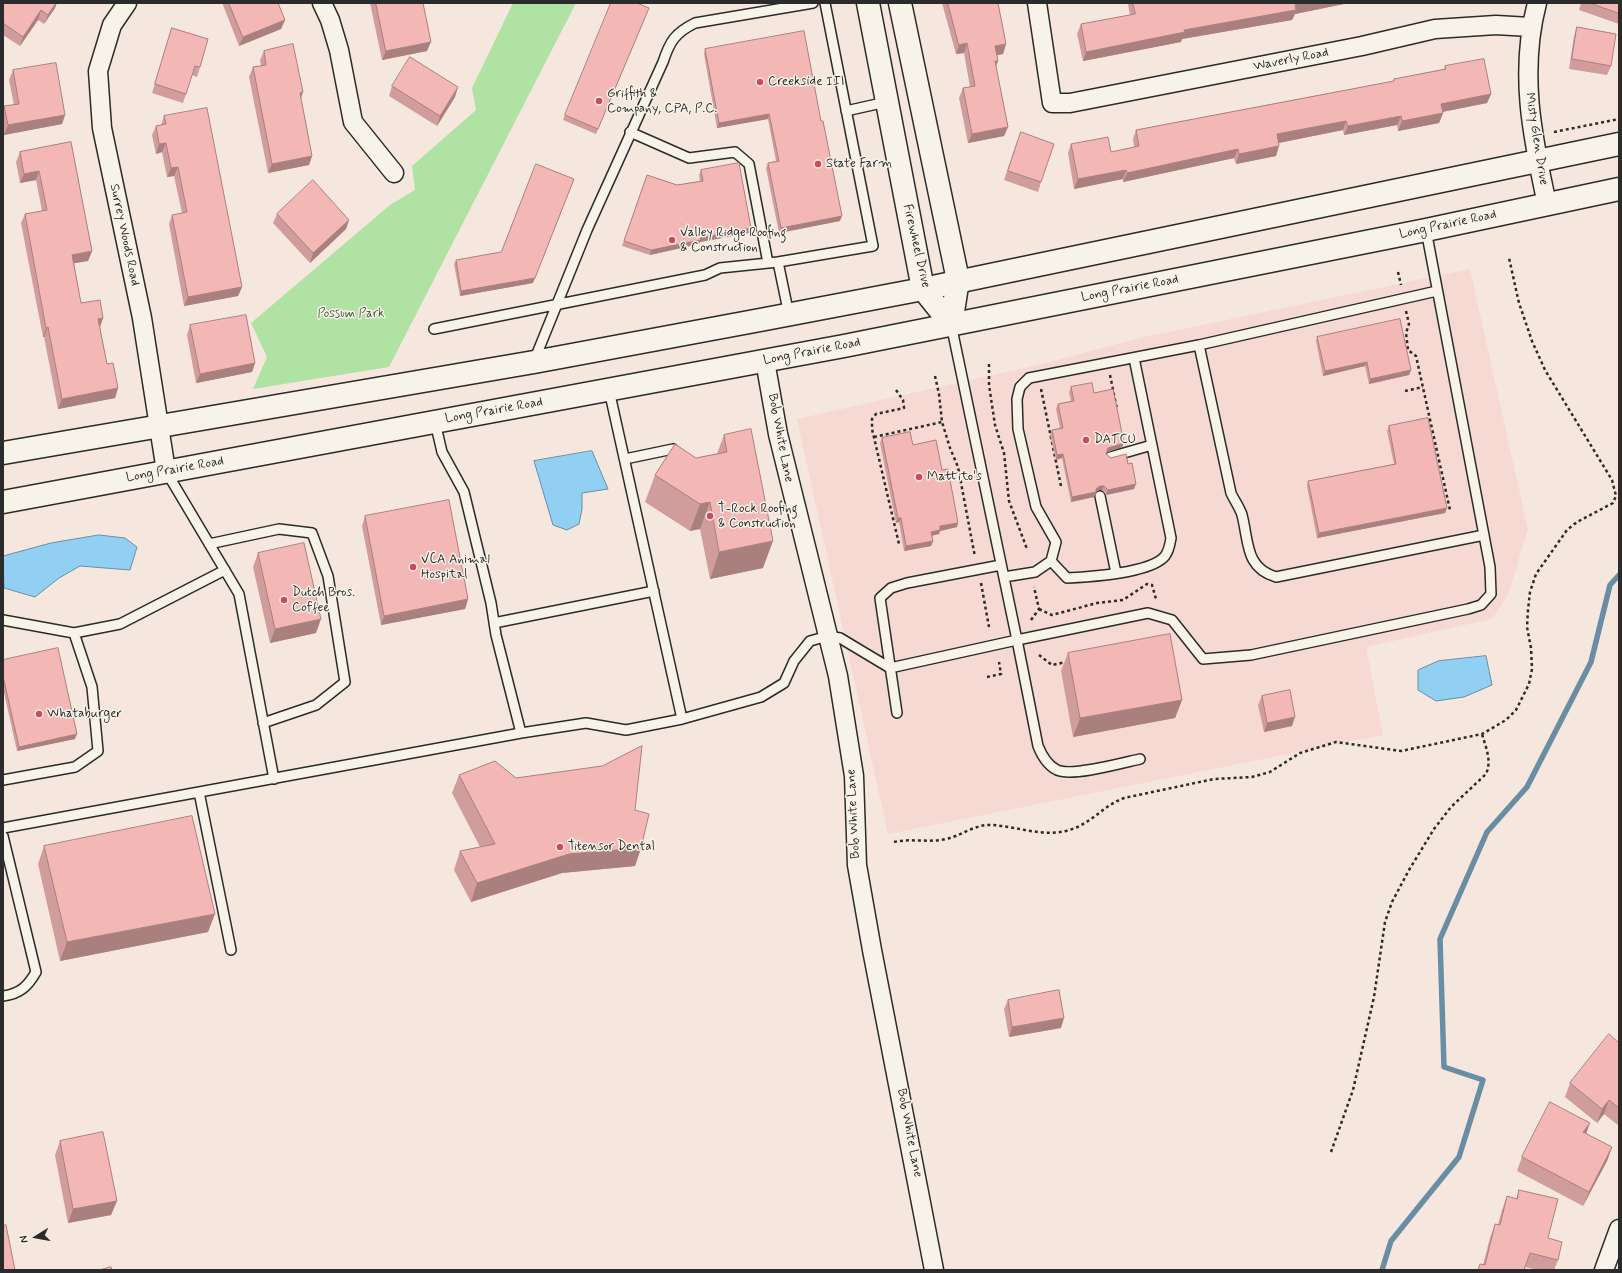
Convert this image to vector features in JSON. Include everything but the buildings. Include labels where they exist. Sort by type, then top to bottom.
[{"type":"main road","name":"Firewheel Drive","points":[[868,3],[923,289],[951,324]]},
{"type":"main road","points":[[900,3],[958,280],[951,324]]},
{"type":"main road","points":[[3,454],[534,362],[789,315],[923,289],[958,280],[1619,144]]},
{"type":"main road","name":"Long Prairie Road","points":[[3,502],[766,361],[1426,230],[1619,189]]},
{"type":"street","name":"Surrey Woods Road","points":[[127,3],[112,25],[98,71],[102,128],[142,318],[166,471]]},
{"type":"street","points":[[322,3],[330,20],[339,50],[353,122],[394,173]]},
{"type":"street","name":"Waverly Road","points":[[1037,3],[1052,103],[1076,102],[1362,46],[1435,30],[1496,25],[1530,27]]},
{"type":"street","name":"Misty Glen Drive","points":[[1537,3],[1530,27],[1527,59],[1528,103],[1547,204]]},
{"type":"street","name":"Bob White Lane","points":[[766,361],[780,442],[838,676],[854,776],[857,865],[934,1270]]},
{"type":"street","points":[[1604,1270],[1619,1229]]},
{"type":"lane","points":[[534,362],[587,230],[630,132],[663,62],[669,43],[681,30],[695,23],[813,3]]},
{"type":"lane","points":[[434,329],[557,306],[704,275],[720,268],[778,262],[873,246],[825,3]]},
{"type":"lane","points":[[846,111],[886,102]]},
{"type":"lane","points":[[630,132],[689,158],[735,152],[749,164],[768,263]]},
{"type":"lane","points":[[3,828],[521,733],[586,723],[626,730],[682,718],[761,697],[784,683],[794,661],[810,640],[828,636],[840,638],[890,668],[1148,613],[1172,620],[1203,659],[1251,656],[1468,610],[1481,605],[1491,594],[1490,567],[1426,230]]},
{"type":"lane","points":[[778,262],[789,315]]},
{"type":"lane","points":[[1004,577],[1035,572],[1051,561],[1056,542],[1036,507],[1018,429],[1017,400],[1020,387],[1030,378],[1199,345],[1437,291]]},
{"type":"lane","points":[[951,324],[1038,746],[1043,759],[1057,770],[1072,773],[1140,759]]},
{"type":"lane","points":[[1199,345],[1231,493],[1241,513],[1251,557],[1262,571],[1276,577],[1484,535]]},
{"type":"lane","points":[[1051,561],[1067,578],[1090,577],[1147,567],[1165,556],[1169,549],[1171,538],[1134,358]]},
{"type":"lane","points":[[609,390],[682,718]]},
{"type":"lane","points":[[435,422],[442,452],[464,492],[521,733]]},
{"type":"lane","points":[[1110,457],[1152,445]]},
{"type":"lane","points":[[624,459],[673,449]]},
{"type":"lane","points":[[166,471],[239,594],[274,779]]},
{"type":"lane","points":[[1100,496],[1116,573]]},
{"type":"lane","points":[[209,544],[279,530],[312,533],[328,576],[345,682],[316,705],[263,722]]},
{"type":"lane","points":[[897,714],[880,598],[891,588],[907,583],[1001,565]]},
{"type":"lane","points":[[3,620],[74,633],[120,624],[225,570]]},
{"type":"lane","points":[[494,623],[654,591]]},
{"type":"lane","points":[[3,780],[75,767],[98,751],[92,687],[74,633]]},
{"type":"lane","points":[[199,792],[231,950]]},
{"type":"lane","points":[[3,836],[36,972],[28,985],[18,992],[3,996]]},
{"type":"path","points":[[1554,132],[1619,119]]},
{"type":"path","points":[[894,842],[945,840],[976,827],[990,824],[1034,832],[1052,833],[1069,830],[1087,823],[1112,802],[1124,798],[1214,779],[1252,777],[1270,772],[1300,753],[1336,742],[1401,751],[1482,734],[1506,720],[1516,710],[1529,684],[1532,669],[1531,648],[1527,627],[1528,610],[1530,592],[1536,574],[1567,530],[1577,522],[1613,503],[1616,496],[1612,480],[1545,370],[1519,303],[1509,258]]},
{"type":"path","points":[[1398,272],[1409,324],[1406,334],[1408,350],[1416,356],[1450,510]]},
{"type":"path","points":[[989,364],[990,392],[995,426],[1004,453],[1009,501],[1027,549]]},
{"type":"path","points":[[1109,370],[1118,413]]},
{"type":"path","points":[[935,376],[939,394],[942,422],[958,467],[989,626]]},
{"type":"path","points":[[1040,384],[1061,486]]},
{"type":"path","points":[[1406,391],[1423,387]]},
{"type":"path","points":[[896,390],[903,400],[904,408],[876,414],[872,419],[874,437],[899,544]]},
{"type":"path","points":[[874,437],[942,422]]},
{"type":"path","points":[[1039,609],[1052,615],[1097,603],[1123,600],[1148,584],[1152,585],[1156,599]]},
{"type":"path","points":[[1031,620],[1039,609],[1034,587]]},
{"type":"path","points":[[1039,655],[1052,665],[1068,662]]},
{"type":"path","points":[[987,677],[1001,674],[999,662]]},
{"type":"path","points":[[1331,1152],[1353,1090],[1374,997],[1385,922],[1392,902],[1409,870],[1434,829],[1451,807],[1486,774],[1490,760],[1482,734]]},
{"type":"shaded area","points":[[1470,269],[1528,529],[1508,595],[1492,619],[1366,647],[1383,735],[888,834],[797,419],[1042,364],[1140,338]]},
{"type":"green space","name":"Possum Park","points":[[513,3],[576,3],[389,367],[253,389],[267,357],[251,323],[390,205],[415,190],[412,166],[476,110],[472,88]]},
{"type":"water","points":[[592,451],[608,489],[582,493],[582,509],[579,524],[567,530],[553,525],[534,461]]},
{"type":"water","points":[[99,535],[125,538],[137,547],[130,570],[80,566],[59,578],[35,597],[4,588],[3,556],[51,543]]},
{"type":"water","points":[[1486,656],[1492,685],[1464,697],[1436,701],[1418,690],[1418,670],[1438,661]]},
{"type":"waterway","points":[[1382,1270],[1391,1241],[1459,1157],[1483,1080],[1444,1067],[1440,939],[1487,832],[1527,787],[1591,662],[1610,585],[1619,575]]},
{"type":"place","name":"Creekside III","points":[[760,82]]},
{"type":"place","name":"Griffith & Company, CPA, P.C.","points":[[599,101]]},
{"type":"place","name":"State Farm","points":[[818,164]]},
{"type":"place","name":"Valley Ridge Roofing & Construction","points":[[672,240]]},
{"type":"place","name":"DATCU","points":[[1086,440]]},
{"type":"place","name":"Mattito's","points":[[919,477]]},
{"type":"place","name":"T-Rock Roofing & Construction","points":[[710,516]]},
{"type":"place","name":"VCA Animal Hospital","points":[[413,567]]},
{"type":"place","name":"Dutch Bros. Coffee","points":[[284,600]]},
{"type":"place","name":"Whataburger","points":[[39,714]]},
{"type":"place","name":"Titensor Dental","points":[[560,847]]}]
